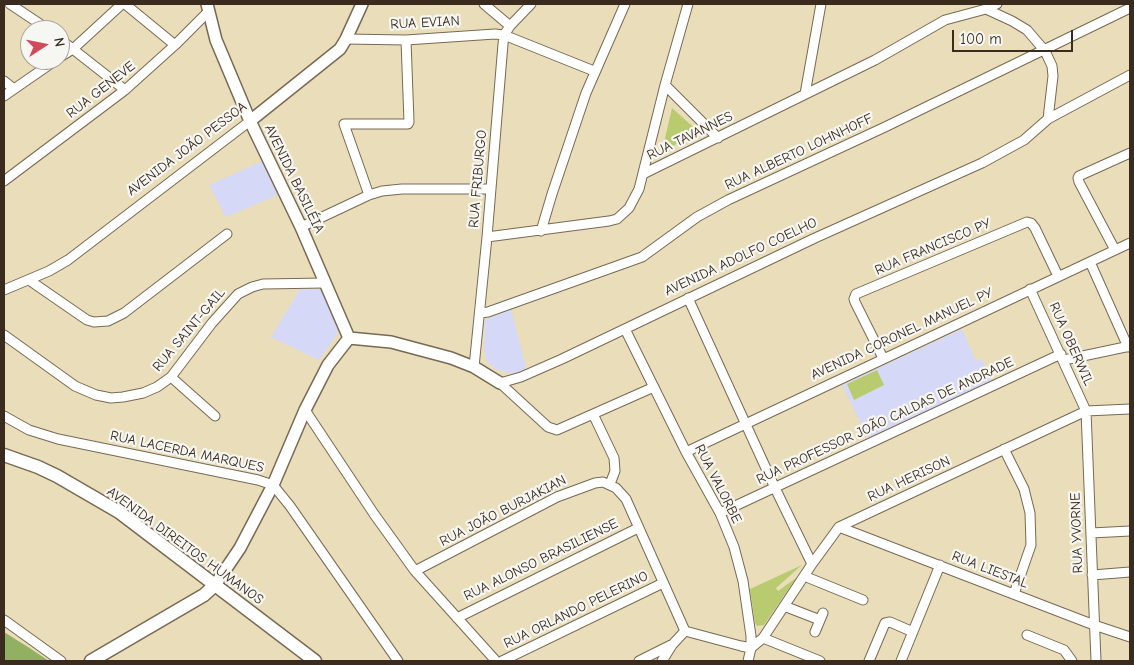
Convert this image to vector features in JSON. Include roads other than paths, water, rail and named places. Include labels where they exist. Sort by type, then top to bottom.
[{"type":"main road","name":"AVENIDA DIREITOS HUMANOS","points":[[4,455],[57,476],[119,512],[315,661]]},
{"type":"main road","points":[[91,661],[204,595],[215,585]]},
{"type":"street","points":[[10,4],[34,20]]},
{"type":"street","points":[[70,51],[124,4],[175,45]]},
{"type":"street","name":"AVENIDA JOÃO PESSOA","points":[[4,290],[29,280],[68,260],[334,55],[346,39],[362,4]]},
{"type":"street","points":[[484,4],[510,26]]},
{"type":"street","name":"RUA FRIBURGO","points":[[474,367],[504,35],[531,4]]},
{"type":"street","points":[[541,231],[567,147],[594,71],[625,4]]},
{"type":"street","points":[[643,174],[688,4]]},
{"type":"street","name":"RUA TAVANNES","points":[[487,237],[541,231],[617,218],[624,214],[633,202],[639,190],[643,174],[891,52],[945,20],[986,9],[997,4]]},
{"type":"street","points":[[805,94],[823,5]]},
{"type":"street","name":"RUA GENEVE","points":[[4,181],[125,90],[175,45],[207,8]]},
{"type":"street","name":"AVENIDA BASILÉIA","points":[[207,8],[216,40],[250,121],[301,227],[349,338]]},
{"type":"street","name":"RUA ALBERTO LOHNHOFF","points":[[480,313],[488,312],[642,257],[697,218],[728,200],[1045,51],[1130,8]]},
{"type":"street","points":[[986,9],[1012,20],[1026,30],[1045,51],[1052,66],[1053,76],[1048,119]]},
{"type":"street","name":"RUA EVIAN","points":[[346,39],[406,40],[484,33],[504,35],[594,71]]},
{"type":"street","points":[[369,195],[344,124],[404,126],[408,124],[406,40]]},
{"type":"street","points":[[70,47],[125,90]]},
{"type":"street","points":[[4,96],[42,70]]},
{"type":"street","name":"AVENIDA ADOLFO COELHO","points":[[500,383],[515,380],[815,238],[982,163],[1018,144],[1048,119],[1130,75]]},
{"type":"street","points":[[4,81],[14,89]]},
{"type":"street","points":[[666,85],[718,138]]},
{"type":"street","points":[[1115,250],[1078,178],[1130,153]]},
{"type":"street","points":[[301,227],[369,195],[382,191],[402,189],[491,189]]},
{"type":"street","name":"RUA FRANCISCO PY","points":[[883,358],[855,302],[856,294],[1027,222],[1035,228],[1058,276]]},
{"type":"street","points":[[29,280],[87,320],[94,322],[108,321],[124,313],[227,234]]},
{"type":"street","name":"AVENIDA CORONEL MANUEL PY","points":[[686,452],[1030,288],[1130,243]]},
{"type":"street","points":[[1090,262],[1129,347]]},
{"type":"street","name":"RUA SAINT-GAIL","points":[[4,335],[74,386],[96,395],[111,398],[143,393],[157,387],[171,377],[212,323],[238,294],[263,284],[325,283]]},
{"type":"street","name":"RUA OBERWIL","points":[[1030,288],[1086,411]]},
{"type":"street","points":[[688,298],[812,564]]},
{"type":"street","name":"RUA VALORBE","points":[[625,329],[686,452],[720,513],[734,548],[740,568],[752,648],[748,661]]},
{"type":"street","points":[[215,585],[236,555],[273,485],[328,365],[349,338],[391,342],[418,348],[474,367],[500,383],[552,429],[560,429],[654,386]]},
{"type":"street","name":"RUA PROFESSOR JOÃO CALDAS DE ANDRADE","points":[[720,513],[1062,357],[1129,347]]},
{"type":"street","points":[[171,377],[215,416]]},
{"type":"street","points":[[510,392],[515,380]]},
{"type":"street","name":"RUA HERISON","points":[[752,648],[763,638],[839,527],[1086,411],[1130,409]]},
{"type":"street","points":[[306,410],[374,514],[415,571],[496,661]]},
{"type":"street","name":"RUA YVORNE","points":[[1086,411],[1094,625],[1093,659]]},
{"type":"street","points":[[593,414],[614,458],[615,471],[610,484],[622,493],[685,631]]},
{"type":"street","name":"RUA LACERDA MARQUES","points":[[4,416],[29,430],[58,438],[258,480],[273,485],[290,506],[398,661]]},
{"type":"street","points":[[1004,449],[1024,490],[1030,513],[1031,545],[1014,594]]},
{"type":"street","name":"RUA JOÃO BURJAKIAN","points":[[415,571],[557,497],[599,482],[610,484]]},
{"type":"street","name":"RUA LIESTAL","points":[[839,527],[1094,625],[1130,636]]},
{"type":"street","name":"RUA ALONSO BRASILIENSE","points":[[457,618],[638,528]]},
{"type":"street","points":[[1091,533],[1130,531]]},
{"type":"street","points":[[901,661],[940,565]]},
{"type":"street","points":[[1092,575],[1130,572]]},
{"type":"street","points":[[804,576],[863,600]]},
{"type":"street","name":"RUA ORLANDO PELERINO","points":[[502,661],[663,583]]},
{"type":"street","points":[[784,606],[821,616],[815,632]]},
{"type":"street","points":[[4,620],[61,661]]},
{"type":"street","points":[[869,660],[885,623],[890,622],[913,632]]},
{"type":"street","points":[[685,631],[752,648]]},
{"type":"street","points":[[662,661],[672,645],[685,631]]},
{"type":"street","points":[[1027,634],[1064,650],[1072,661]]},
{"type":"street","points":[[763,638],[820,661]]},
{"type":"street","points":[[639,661],[672,645]]}]
